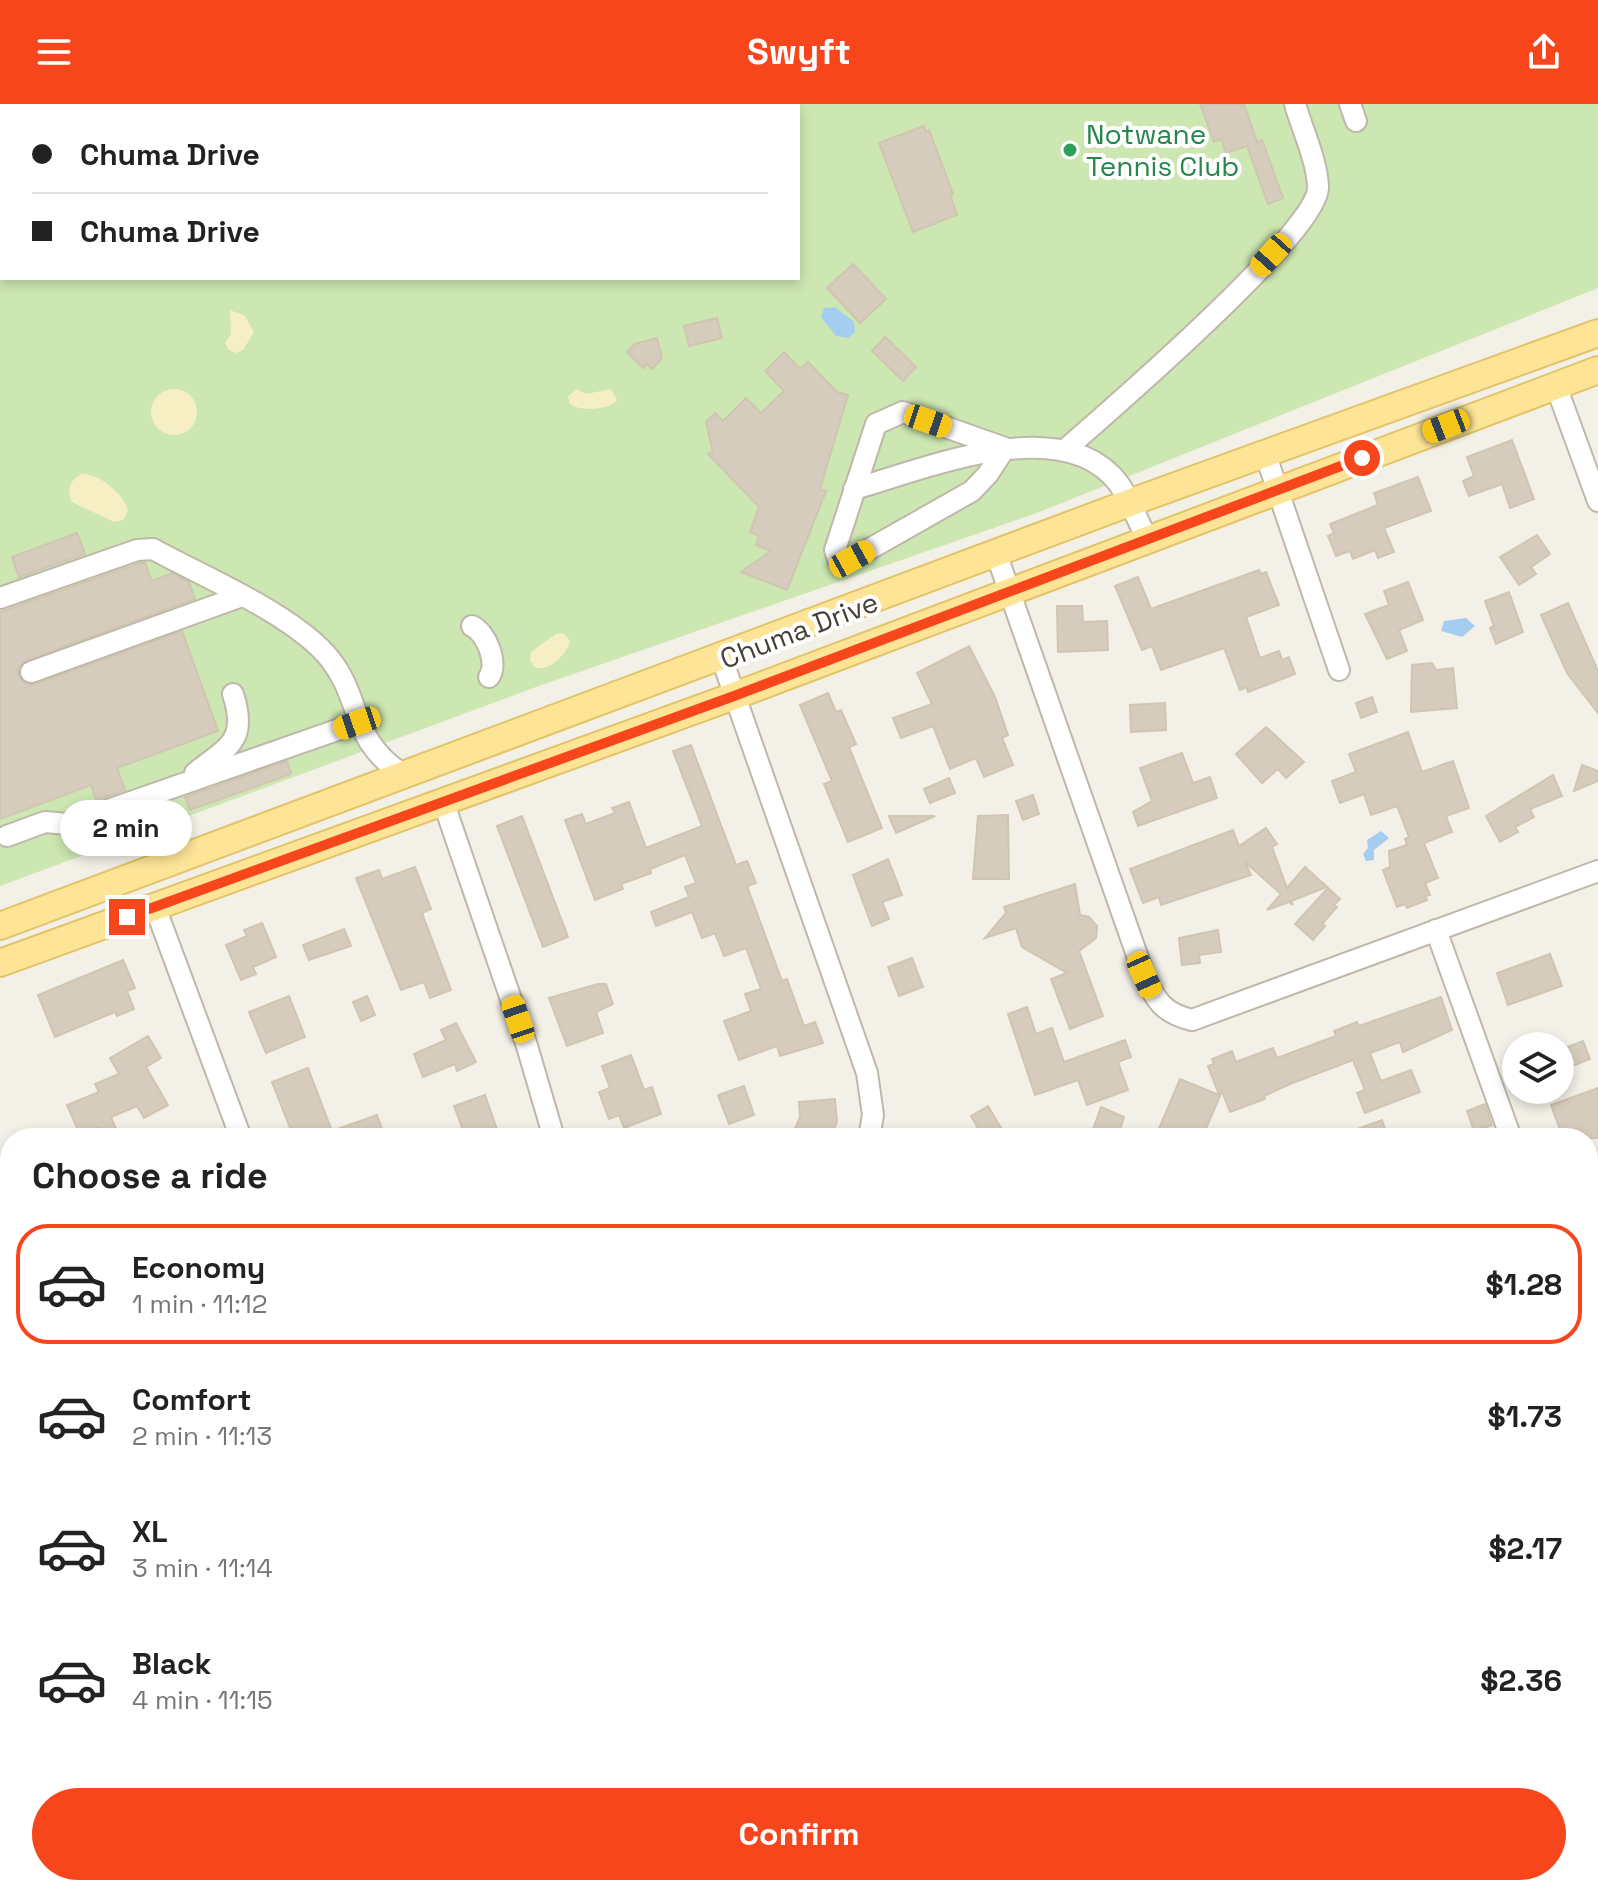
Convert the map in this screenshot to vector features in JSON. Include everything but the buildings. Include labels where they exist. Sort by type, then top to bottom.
[{"type":"main road","name":"Chuma Drive","points":[[0,926],[997,556],[1129,503],[1266,456],[1598,333]]},
{"type":"main road","name":"Chuma Drive","points":[[7,960],[734,696],[1598,370]]},
{"type":"street","points":[[1066,449],[1219,311],[1309,212],[1319,189],[1295,104]]},
{"type":"street","points":[[1556,386],[1598,501]]},
{"type":"street","points":[[903,412],[1005,448],[972,491],[852,559],[836,557],[835,550],[876,424],[903,412]]},
{"type":"street","points":[[854,489],[1005,448],[1066,449],[1101,468],[1118,484],[1147,539]]},
{"type":"street","points":[[1266,456],[1339,670]]},
{"type":"street","points":[[0,598],[137,550],[153,549],[309,635],[332,661],[344,684],[357,723],[376,752],[404,775]]},
{"type":"street","points":[[997,556],[1157,1005],[1174,1016],[1192,1020],[1598,871]]},
{"type":"street","points":[[31,672],[239,597]]},
{"type":"street","points":[[472,626],[483,635],[493,663],[489,677]]},
{"type":"street","points":[[722,659],[867,1073],[873,1115],[871,1128]]},
{"type":"street","points":[[186,781],[238,735],[241,717],[233,694]]},
{"type":"street","points":[[7,836],[45,822],[68,824],[357,723]]},
{"type":"street","points":[[443,801],[527,1046],[551,1128]]},
{"type":"street","points":[[155,907],[237,1128]]},
{"type":"street","points":[[1436,930],[1507,1128]]},
{"type":"street","points":[[0,933],[7,960]]},
{"type":"green space","points":[[800,104],[1598,104],[1598,288],[1037,513],[536,687],[0,886],[0,280],[800,280]]},
{"type":"sand","points":[[230,310],[245,316],[254,332],[243,350],[236,353],[229,350],[225,343],[231,334]]},
{"type":"sand","points":[[174,389],[190,396],[197,412],[190,428],[174,435],[158,428],[151,412],[158,396]]},
{"type":"sand","points":[[576,389],[586,394],[611,389],[617,400],[601,408],[575,407],[568,397]]},
{"type":"sand","points":[[82,474],[96,477],[117,492],[128,511],[123,520],[114,522],[72,502],[70,485]]},
{"type":"sand","points":[[563,633],[570,641],[562,656],[547,667],[536,668],[530,661],[531,652],[556,634]]},
{"type":"water","points":[[835,307],[854,322],[855,332],[849,338],[836,336],[821,317],[824,308]]},
{"type":"water","points":[[1466,618],[1475,626],[1462,637],[1441,631],[1444,621]]},
{"type":"water","points":[[1381,831],[1389,838],[1374,850],[1374,860],[1366,861],[1363,854],[1368,848],[1367,840]]},
{"type":"place","name":"Notwane Tennis Club","points":[[1070,150]]},
{"type":"route","points":[[127,917],[734,696],[1362,458]]}]
